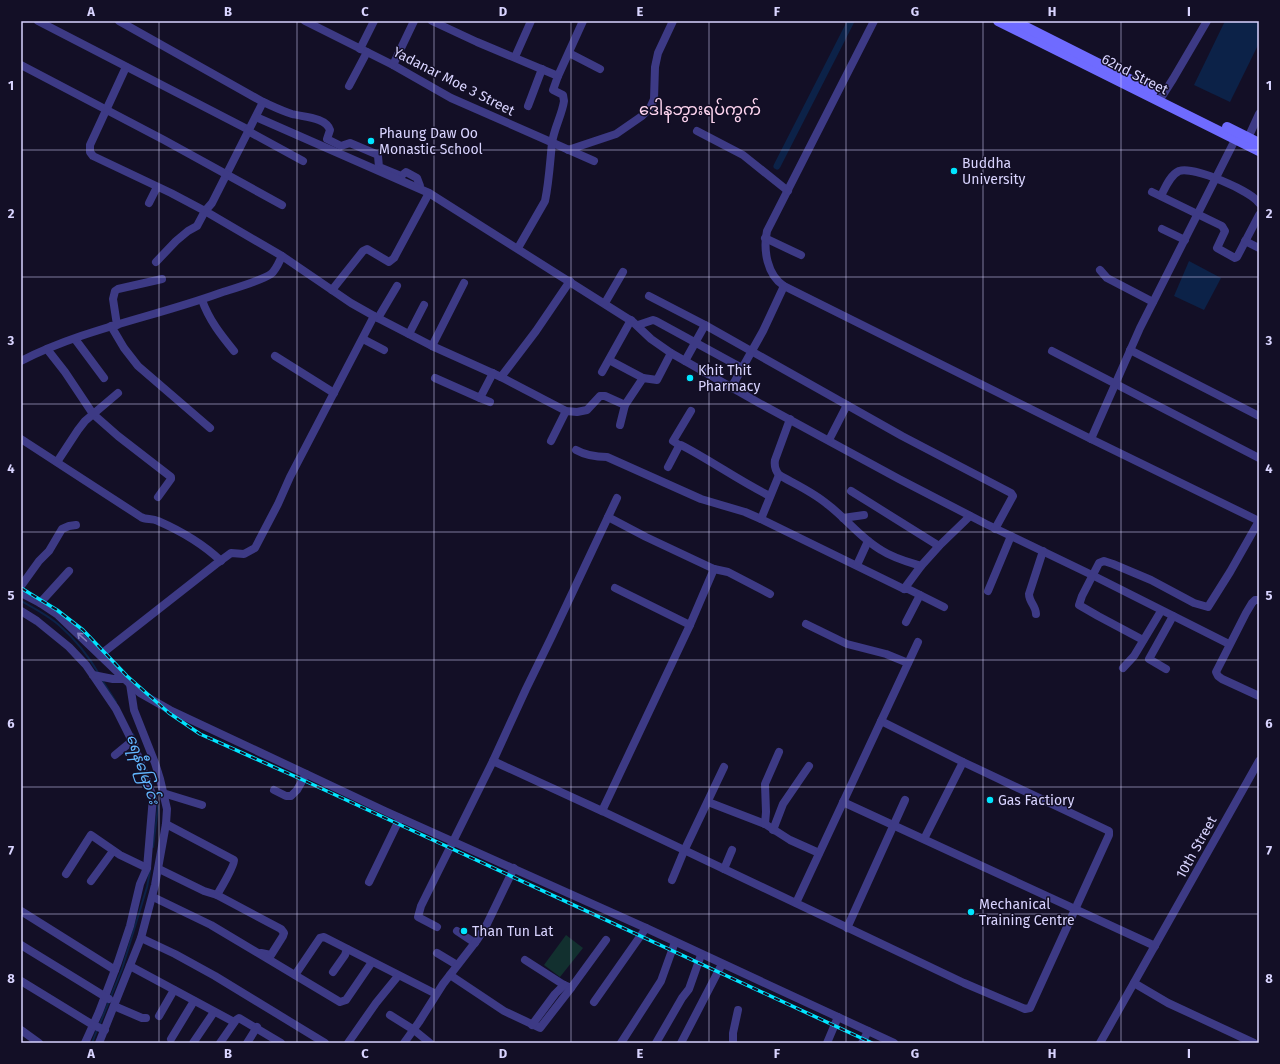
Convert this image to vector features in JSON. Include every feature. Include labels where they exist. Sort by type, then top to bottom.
[{"type":"main road","name":"62nd Street","points":[[998,21],[1237,136],[1259,151]]},
{"type":"main road","name":"62nd Street","points":[[1014,21],[1160,98]]},
{"type":"main road","name":"62nd Street","points":[[1237,136],[1248,138],[1259,143]]},
{"type":"street","points":[[38,21],[303,161]]},
{"type":"street","points":[[119,21],[263,102],[291,114],[320,120],[326,124],[330,130],[327,139],[342,146],[350,143],[376,154],[378,156],[379,167],[400,176],[406,172],[417,178],[420,186],[419,188]]},
{"type":"street","name":"Yadanar Moe 3 Street","points":[[305,21],[393,65],[451,98],[594,161]]},
{"type":"street","points":[[349,86],[374,21]]},
{"type":"street","points":[[393,65],[414,21]]},
{"type":"street","points":[[432,21],[558,76]]},
{"type":"street","points":[[515,57],[531,21]]},
{"type":"street","points":[[518,248],[545,201],[551,165],[552,142],[564,101],[562,95],[553,90],[583,21]]},
{"type":"street","points":[[568,150],[616,134],[642,116],[650,108],[654,99],[655,67],[658,53],[673,21]]},
{"type":"street","points":[[874,21],[767,231],[765,249],[770,267],[778,282],[784,286],[1259,521],[1210,606],[1205,607],[1194,603],[1151,580],[1107,561],[1100,563],[1092,575],[1079,604],[1143,640]]},
{"type":"street","points":[[1160,98],[1173,80],[1207,21]]},
{"type":"street","points":[[569,53],[600,69]]},
{"type":"street","points":[[21,65],[282,205]]},
{"type":"street","points":[[126,68],[90,145],[90,152],[93,156],[205,211],[282,256],[332,290],[376,317],[432,346],[493,373],[566,411],[577,412],[587,410],[600,396],[605,396],[625,405]]},
{"type":"street","points":[[528,106],[542,69]]},
{"type":"street","points":[[156,262],[176,241],[197,226],[205,211],[212,203],[263,102]]},
{"type":"street","points":[[1248,138],[1259,114]]},
{"type":"street","points":[[256,117],[429,193],[605,303],[634,323],[651,339],[671,353],[731,388],[970,516],[1229,644]]},
{"type":"street","points":[[697,131],[743,156],[788,191]]},
{"type":"street","points":[[1091,439],[1114,384],[1153,302],[1237,136]]},
{"type":"street","points":[[1161,196],[1172,177],[1184,170],[1216,178],[1254,197],[1259,203]]},
{"type":"street","points":[[149,203],[157,187]]},
{"type":"street","points":[[1152,192],[1222,226],[1225,229],[1217,249],[1236,258],[1259,215]]},
{"type":"street","points":[[332,290],[363,251],[367,249],[389,262],[394,258],[429,193]]},
{"type":"street","points":[[1162,228],[1185,240]]},
{"type":"street","points":[[766,238],[801,255]]},
{"type":"street","points":[[1245,242],[1259,248]]},
{"type":"street","points":[[21,361],[46,349],[75,339],[202,300],[268,276],[274,270],[282,256]]},
{"type":"street","points":[[1100,270],[1107,278],[1153,302]]},
{"type":"street","points":[[605,303],[623,272]]},
{"type":"street","points":[[162,279],[124,287],[115,291],[113,299],[114,326],[124,348],[138,366],[210,428]]},
{"type":"street","points":[[501,377],[536,331],[570,281]]},
{"type":"street","points":[[432,346],[464,283]]},
{"type":"street","points":[[100,655],[231,553],[244,554],[255,548],[272,517],[290,477],[363,339],[397,286]]},
{"type":"street","points":[[731,388],[763,331],[784,286]]},
{"type":"street","points":[[649,296],[704,325],[902,436],[1012,494],[1013,496],[995,528]]},
{"type":"street","points":[[202,300],[206,313],[234,351]]},
{"type":"street","points":[[409,334],[424,305]]},
{"type":"street","points":[[602,372],[634,323],[653,320],[742,368]]},
{"type":"street","points":[[685,361],[704,325]]},
{"type":"street","points":[[75,339],[104,378]]},
{"type":"street","points":[[363,339],[384,350]]},
{"type":"street","points":[[46,349],[65,372],[93,414],[118,436],[171,477],[158,497]]},
{"type":"street","points":[[1130,350],[1259,416]]},
{"type":"street","points":[[1052,351],[1259,458]]},
{"type":"street","points":[[609,360],[643,378],[657,380],[671,353]]},
{"type":"street","points":[[275,356],[334,393]]},
{"type":"street","points":[[480,398],[493,373]]},
{"type":"street","points":[[435,378],[490,402]]},
{"type":"street","points":[[620,425],[625,405],[643,378]]},
{"type":"street","points":[[57,462],[78,430],[93,414],[118,393]]},
{"type":"street","points":[[829,440],[847,405]]},
{"type":"street","points":[[551,441],[566,411]]},
{"type":"street","points":[[691,412],[673,441],[710,460],[741,481],[770,496]]},
{"type":"street","points":[[790,419],[775,460],[775,469],[779,475],[822,499],[868,541],[887,554],[921,566]]},
{"type":"street","points":[[21,439],[144,518],[157,520],[178,530],[211,552],[221,561]]},
{"type":"street","points":[[668,467],[679,445]]},
{"type":"street","points":[[576,450],[596,457],[606,457],[700,499],[745,512],[762,519],[904,589],[908,589],[944,606]]},
{"type":"street","points":[[762,519],[779,475]]},
{"type":"street","points":[[851,491],[939,546]]},
{"type":"street","points":[[437,927],[417,916],[617,498]]},
{"type":"street","points":[[843,518],[864,515]]},
{"type":"street","points":[[904,589],[921,566],[939,546],[970,516]]},
{"type":"street","points":[[608,517],[646,537],[714,569],[728,572],[770,594]]},
{"type":"street","points":[[21,586],[39,561],[50,551],[62,529],[76,525]]},
{"type":"street","points":[[988,591],[1011,536]]},
{"type":"street","points":[[857,565],[868,541]]},
{"type":"street","points":[[1036,614],[1035,606],[1030,600],[1029,594],[1043,551]]},
{"type":"street","points":[[602,811],[690,625],[714,569]]},
{"type":"street","points":[[40,603],[69,571]]},
{"type":"street","points":[[615,588],[690,625]]},
{"type":"street","points":[[21,593],[58,615],[125,681],[146,697],[170,710],[400,818],[646,928],[701,955],[868,1031],[877,1040],[894,1043]]},
{"type":"street","points":[[906,622],[920,595]]},
{"type":"street","points":[[1259,600],[1255,600],[1252,603],[1217,666],[1216,674],[1222,679],[1259,696]]},
{"type":"street","points":[[21,611],[37,621],[69,647],[94,674],[116,709],[132,741],[153,797],[147,868],[140,884],[133,919],[105,998],[85,1043]]},
{"type":"street","points":[[1123,668],[1134,656],[1161,611]]},
{"type":"street","points":[[1166,669],[1149,659],[1173,616]]},
{"type":"street","points":[[806,624],[848,644],[886,654],[908,663]]},
{"type":"street","points":[[796,903],[918,642]]},
{"type":"street","points":[[94,674],[125,681]]},
{"type":"street","points":[[99,1043],[141,938],[145,920],[153,897],[166,824],[167,809],[164,793],[155,763],[134,710],[125,681]]},
{"type":"street","points":[[492,761],[602,811],[964,983],[1026,1010],[1032,1007],[1075,908],[1109,835],[1109,831],[881,722]]},
{"type":"street","points":[[115,755],[132,741]]},
{"type":"street","points":[[764,824],[766,812],[765,784],[779,752]]},
{"type":"street","points":[[924,839],[963,762]]},
{"type":"street","name":"10th Street","points":[[1100,1043],[1259,762]]},
{"type":"street","points":[[773,830],[783,804],[809,766]]},
{"type":"street","points":[[672,880],[684,851],[724,768]]},
{"type":"street","points":[[274,790],[286,796],[291,796],[297,790],[306,774]]},
{"type":"street","points":[[164,793],[202,805]]},
{"type":"street","points":[[847,928],[906,800]]},
{"type":"street","points":[[708,802],[764,824],[819,854]]},
{"type":"street","points":[[843,802],[1155,946]]},
{"type":"street","points":[[369,882],[400,818]]},
{"type":"street","points":[[166,824],[234,860],[235,862],[217,895]]},
{"type":"street","points":[[66,874],[90,835],[125,858],[147,868]]},
{"type":"street","points":[[724,869],[732,850]]},
{"type":"street","points":[[91,881],[113,851]]},
{"type":"street","points":[[404,1043],[414,1030],[436,994],[475,943],[494,911],[514,868]]},
{"type":"street","points":[[158,870],[204,891],[217,895],[281,929],[284,933],[271,955],[254,951]]},
{"type":"street","points":[[153,897],[211,925],[341,1002],[344,1002],[349,996],[372,962]]},
{"type":"street","points":[[21,911],[115,970]]},
{"type":"street","points":[[133,919],[145,920]]},
{"type":"street","points":[[594,1002],[646,928]]},
{"type":"street","points":[[457,931],[475,943]]},
{"type":"street","points":[[295,976],[322,937],[347,948],[398,976],[436,994]]},
{"type":"street","points":[[141,938],[175,954],[215,976],[311,1040],[325,1043]]},
{"type":"street","points":[[450,975],[504,1011],[532,1025],[555,994],[568,986],[606,940]]},
{"type":"street","points":[[621,1043],[661,981],[676,942]]},
{"type":"street","points":[[21,945],[105,998],[142,1018],[146,1018]]},
{"type":"street","points":[[333,972],[345,955],[347,948]]},
{"type":"street","points":[[437,953],[457,965]]},
{"type":"street","points":[[656,1043],[682,998],[689,989],[701,955]]},
{"type":"street","points":[[525,960],[568,986]]},
{"type":"street","points":[[681,1043],[722,964]]},
{"type":"street","points":[[130,966],[234,1022]]},
{"type":"street","points":[[348,1043],[376,1003],[398,976]]},
{"type":"street","points":[[21,981],[93,1025],[104,1030]]},
{"type":"street","points":[[1134,983],[1168,1003],[1254,1043]]},
{"type":"street","points":[[159,1016],[174,990]]},
{"type":"street","points":[[171,1039],[194,1001]]},
{"type":"street","points":[[733,1043],[738,1010]]},
{"type":"street","points":[[193,1043],[214,1012]]},
{"type":"street","points":[[390,1015],[414,1030],[430,1043]]},
{"type":"street","points":[[827,1043],[838,1017]]},
{"type":"street","points":[[220,1043],[234,1022],[239,1018],[257,1027],[277,1042]]},
{"type":"street","points":[[247,1043],[257,1027]]},
{"type":"street","points":[[21,1030],[39,1043]]},
{"type":"street","points":[[862,1043],[868,1031]]},
{"type":"green space","points":[[566,935],[583,948],[560,977],[544,965]]},
{"type":"water","points":[[1225,21],[1259,21],[1259,43],[1230,102],[1194,85]]},
{"type":"water","points":[[1189,261],[1221,278],[1204,310],[1174,296]]},
{"type":"waterway","points":[[777,166],[851,21]]},
{"type":"waterway","name":"ရေနီမြောင်း","points":[[21,601],[56,622],[66,631],[91,661],[99,674]]},
{"type":"waterway","name":"ရေနီမြောင်း","points":[[102,680],[116,702]]},
{"type":"waterway","name":"ရေနီမြောင်း","points":[[133,734],[138,744]]},
{"type":"waterway","name":"ရေနီမြောင်း","points":[[153,847],[158,807],[156,802]]},
{"type":"waterway","name":"ရေနီမြောင်း","points":[[99,1026],[122,969],[147,887],[150,871]]},
{"type":"waterway","name":"ရေနီမြောင်း","points":[[92,1043],[97,1030]]},
{"type":"railway","points":[[21,588],[57,610],[83,630],[127,676],[169,713],[200,734],[303,780],[872,1043]]},
{"type":"place","name":"Phaung Daw Oo Monastic School","points":[[371,141]]},
{"type":"place","name":"Buddha University","points":[[954,171]]},
{"type":"place","name":"Khit Thit Pharmacy","points":[[690,378]]},
{"type":"place","name":"Gas Factiory","points":[[990,800]]},
{"type":"place","name":"Mechanical Training Centre","points":[[971,912]]},
{"type":"place","name":"Than Tun Lat","points":[[464,931]]},
{"type":"district","name":"ဒေါနဘွားရပ်ကွက်","points":[[700,109]]}]
